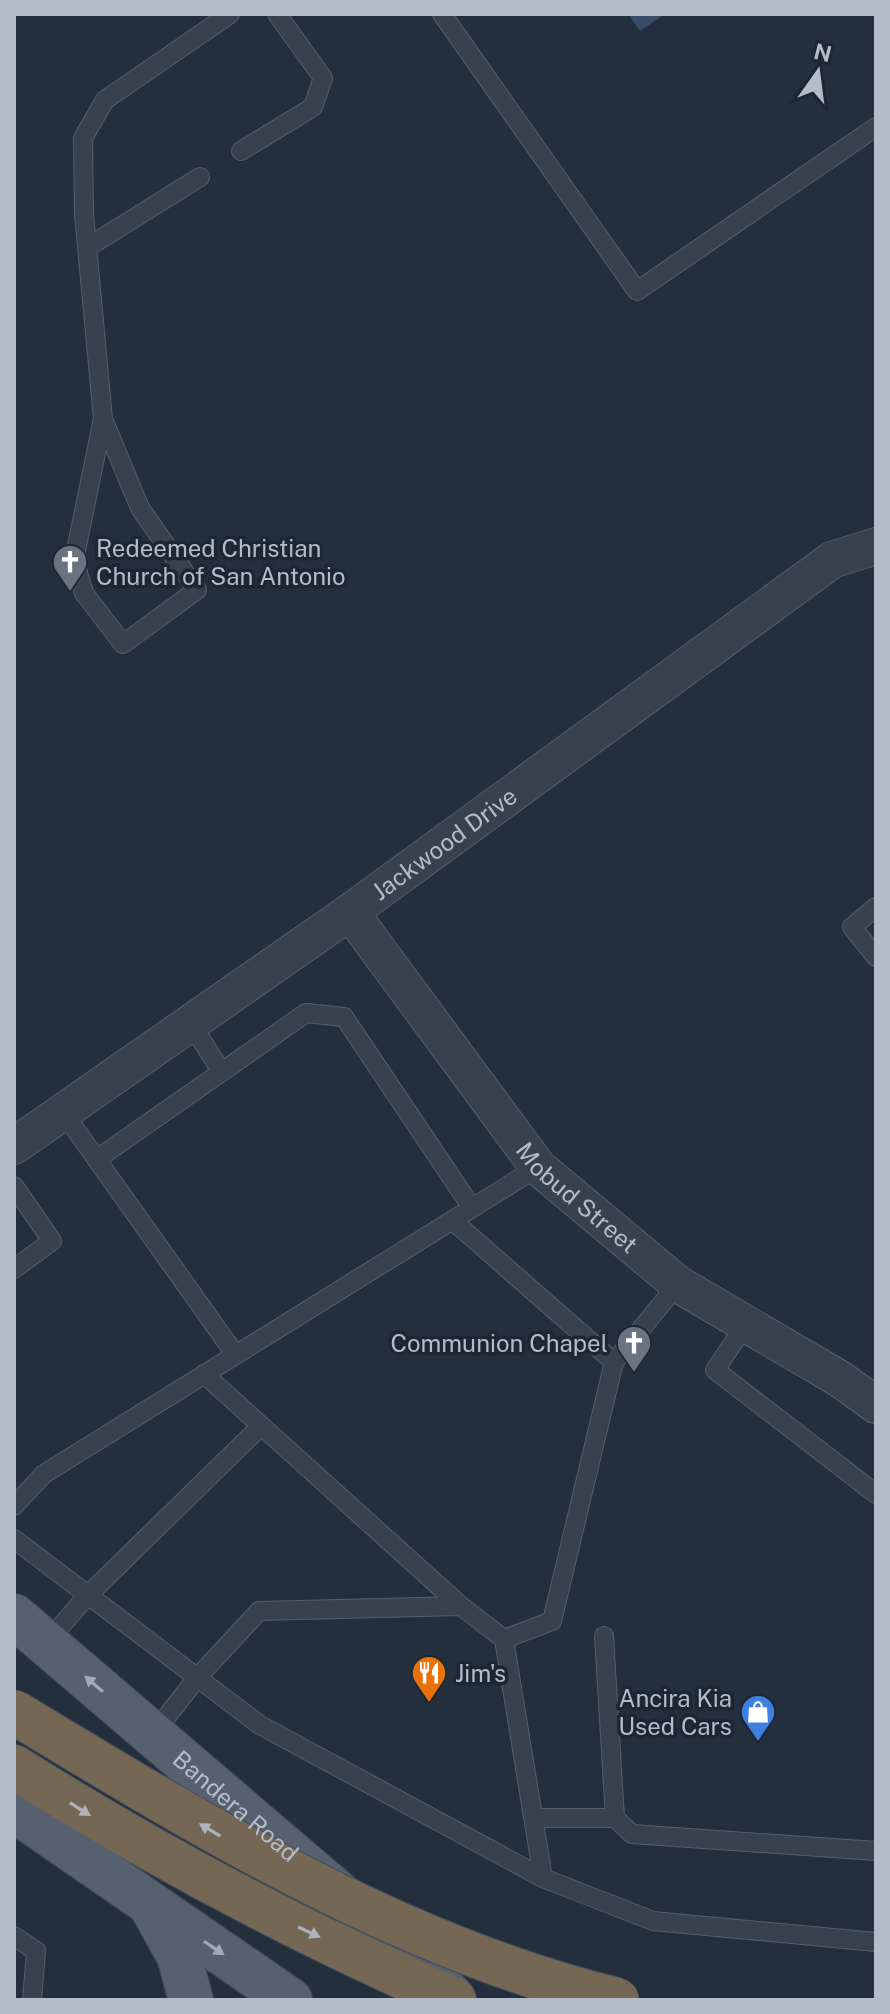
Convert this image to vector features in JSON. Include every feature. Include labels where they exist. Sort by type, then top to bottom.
[{"type":"highway","points":[[14,1712],[232,1843],[390,1919],[512,1968],[617,2000]]},
{"type":"highway","points":[[14,1767],[129,1839],[181,1867],[273,1915],[455,2000]]},
{"type":"main road","name":"Bandera Road","points":[[30,1629],[372,1922],[455,2000]]},
{"type":"main road","points":[[14,1810],[290,2000]]},
{"type":"main road","points":[[150,1904],[179,1956],[191,2000]]},
{"type":"main road","points":[[372,1922],[541,2000]]},
{"type":"street","name":"Jackwood Drive","points":[[14,1146],[350,912],[832,560],[876,546]]},
{"type":"street","name":"Mobud Street","points":[[350,912],[538,1167],[678,1284],[876,1405]]},
{"type":"lane","points":[[103,419],[140,508],[197,590],[123,644],[84,593],[74,560],[103,419],[88,247],[83,138],[105,100],[230,14]]},
{"type":"lane","points":[[241,151],[313,107],[323,78],[277,14]]},
{"type":"lane","points":[[442,14],[637,291],[876,127]]},
{"type":"lane","points":[[88,247],[200,177]]},
{"type":"lane","points":[[876,907],[852,927],[876,957]]},
{"type":"lane","points":[[97,1159],[306,1013],[344,1017],[472,1208]]},
{"type":"lane","points":[[191,1024],[222,1072]]},
{"type":"lane","points":[[63,1112],[235,1354]]},
{"type":"lane","points":[[14,1506],[44,1474],[538,1167]]},
{"type":"lane","points":[[14,1186],[52,1241],[14,1269]]},
{"type":"lane","points":[[452,1220],[614,1362]]},
{"type":"lane","points":[[504,1639],[552,1621],[614,1362],[678,1284]]},
{"type":"lane","points":[[746,1324],[715,1370],[876,1494]]},
{"type":"lane","points":[[204,1374],[461,1606],[504,1639],[543,1878]]},
{"type":"lane","points":[[30,1629],[88,1595],[261,1426]]},
{"type":"lane","points":[[14,1539],[260,1725],[543,1878],[653,1921],[876,1942]]},
{"type":"lane","points":[[153,1734],[197,1678],[259,1611],[461,1606]]},
{"type":"lane","points":[[604,1636],[615,1818]]},
{"type":"lane","points":[[533,1818],[615,1818],[632,1834],[876,1851]]},
{"type":"lane","points":[[14,1936],[36,1951],[32,2000]]},
{"type":"water","points":[[628,14],[665,14],[640,31]]},
{"type":"place","name":"Redeemed Christian Church of San Antonio","points":[[70,593]]},
{"type":"place","name":"Communion Chapel","points":[[634,1374]]},
{"type":"place","name":"Jim's","points":[[429,1704]]},
{"type":"place","name":"Ancira Kia Used Cars","points":[[758,1743]]}]
